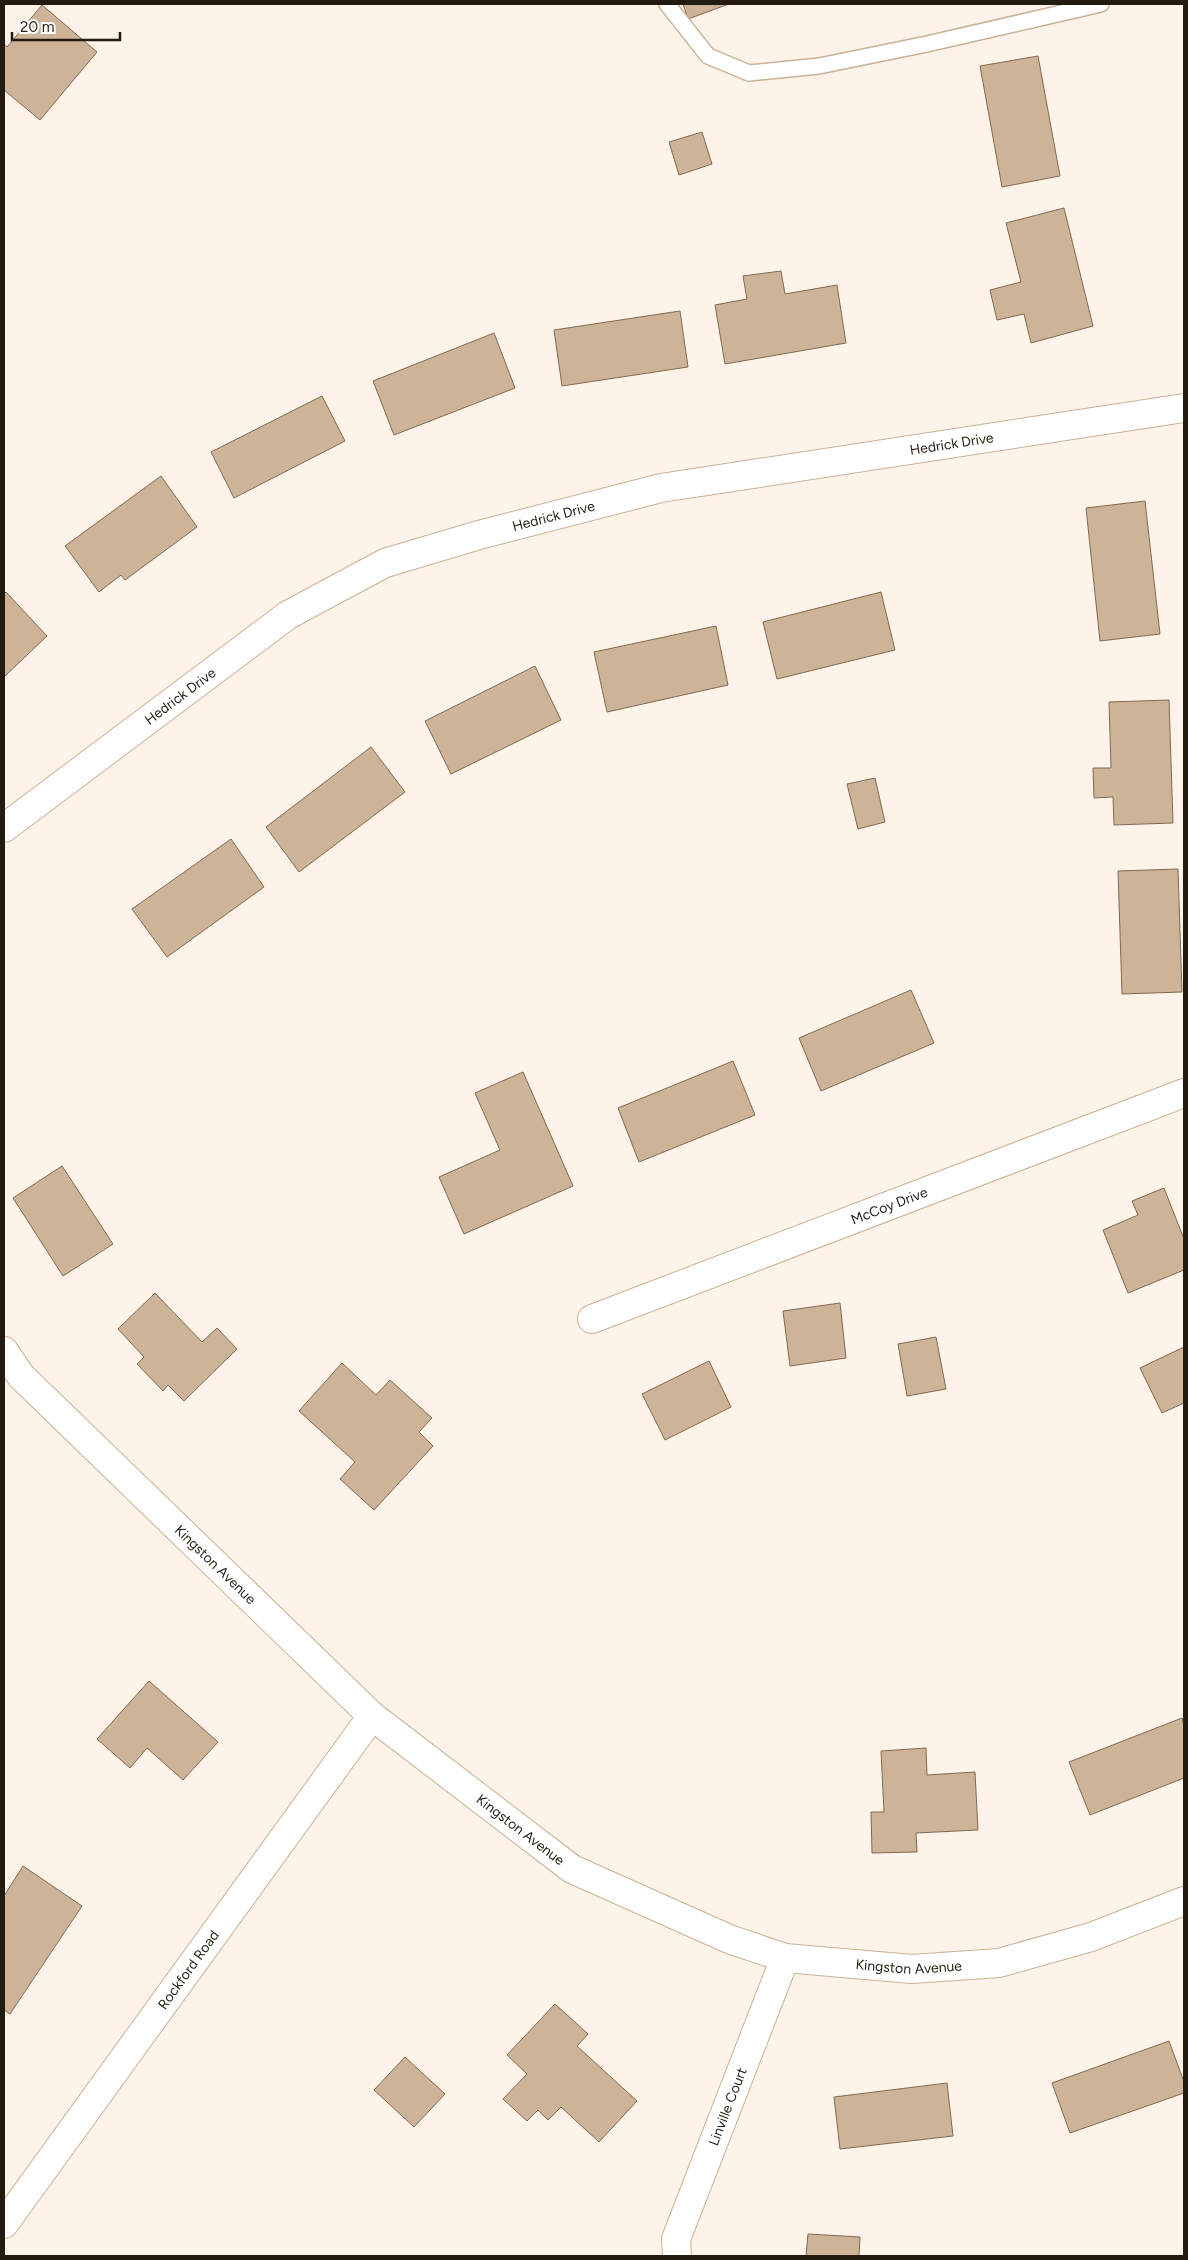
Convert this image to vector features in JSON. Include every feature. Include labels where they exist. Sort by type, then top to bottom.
[{"type":"street","name":"Hedrick Drive","points":[[4,828],[288,615],[385,563],[479,535],[662,488],[1184,408]]},
{"type":"street","name":"McCoy Drive","points":[[592,1319],[1184,1093]]},
{"type":"street","name":"Kingston Avenue","points":[[4,1351],[13,1382],[372,1716],[572,1869],[729,1939],[785,1958],[912,1970],[999,1963],[1091,1937],[1184,1900]]},
{"type":"street","name":"Rockford Road","points":[[4,2224],[372,1716]]},
{"type":"street","name":"Linville Court","points":[[677,2256],[676,2239],[785,1958]]},
{"type":"lane","points":[[667,4],[708,56],[749,73],[828,64],[927,44],[1101,4]]},
{"type":"building","points":[[683,4],[729,4],[688,19]]},
{"type":"building","points":[[42,5],[97,52],[40,120],[4,90],[4,44],[7,47]]},
{"type":"building","points":[[1038,56],[1060,176],[1002,187],[980,66]]},
{"type":"building","points":[[702,132],[712,164],[679,175],[669,142]]},
{"type":"building","points":[[1064,208],[1093,326],[1031,343],[1024,314],[997,320],[990,290],[1021,282],[1006,223]]},
{"type":"building","points":[[781,271],[785,294],[837,285],[846,343],[725,364],[715,305],[747,299],[743,276]]},
{"type":"building","points":[[680,311],[688,367],[562,386],[554,330]]},
{"type":"building","points":[[494,333],[515,388],[394,435],[373,381]]},
{"type":"building","points":[[322,396],[345,441],[234,498],[211,452]]},
{"type":"building","points":[[161,476],[197,527],[125,580],[121,575],[99,592],[65,546]]},
{"type":"building","points":[[1145,501],[1160,634],[1100,641],[1086,508]]},
{"type":"building","points":[[6,592],[47,636],[4,677],[4,594]]},
{"type":"building","points":[[881,592],[895,650],[777,679],[763,622]]},
{"type":"building","points":[[716,626],[728,685],[607,712],[594,652]]},
{"type":"building","points":[[535,666],[561,720],[451,774],[425,721]]},
{"type":"building","points":[[1169,700],[1173,823],[1114,825],[1113,797],[1094,798],[1093,768],[1111,768],[1109,702]]},
{"type":"building","points":[[371,747],[405,792],[299,872],[266,827]]},
{"type":"building","points":[[875,778],[885,822],[858,829],[847,784]]},
{"type":"building","points":[[231,839],[264,887],[167,957],[132,909]]},
{"type":"building","points":[[1178,869],[1182,992],[1122,994],[1118,871]]},
{"type":"building","points":[[911,990],[934,1043],[821,1091],[799,1038]]},
{"type":"building","points":[[733,1061],[755,1115],[639,1162],[618,1108]]},
{"type":"building","points":[[523,1072],[573,1186],[464,1234],[439,1177],[500,1150],[475,1093]]},
{"type":"building","points":[[62,1166],[113,1244],[63,1276],[13,1198]]},
{"type":"building","points":[[1164,1188],[1184,1239],[1184,1270],[1128,1293],[1103,1230],[1138,1215],[1132,1201]]},
{"type":"building","points":[[155,1293],[202,1342],[217,1328],[237,1349],[184,1401],[168,1385],[163,1391],[137,1364],[144,1357],[118,1329]]},
{"type":"building","points":[[840,1303],[846,1358],[790,1366],[783,1311]]},
{"type":"building","points":[[936,1337],[946,1389],[907,1396],[898,1344]]},
{"type":"building","points":[[1184,1347],[1184,1403],[1162,1413],[1140,1368]]},
{"type":"building","points":[[709,1361],[731,1407],[665,1440],[642,1394]]},
{"type":"building","points":[[342,1363],[376,1395],[390,1380],[432,1418],[419,1432],[433,1446],[374,1510],[340,1479],[355,1462],[299,1411]]},
{"type":"building","points":[[149,1681],[218,1742],[183,1780],[147,1748],[130,1768],[97,1739]]},
{"type":"building","points":[[1182,1718],[1184,1725],[1184,1778],[1090,1815],[1069,1762]]},
{"type":"building","points":[[926,1748],[927,1775],[975,1772],[978,1830],[916,1833],[917,1852],[872,1853],[871,1812],[884,1812],[881,1751]]},
{"type":"building","points":[[23,1866],[82,1906],[10,2014],[4,2010],[4,1896]]},
{"type":"building","points":[[555,2004],[588,2034],[577,2046],[637,2101],[599,2142],[561,2107],[548,2120],[538,2110],[527,2121],[503,2099],[527,2074],[507,2055]]},
{"type":"building","points":[[1169,2041],[1184,2082],[1184,2093],[1070,2133],[1052,2083]]},
{"type":"building","points":[[405,2057],[445,2094],[414,2127],[374,2090]]},
{"type":"building","points":[[947,2083],[953,2136],[840,2149],[834,2097]]},
{"type":"building","points":[[808,2234],[860,2237],[859,2256],[806,2256]]}]
